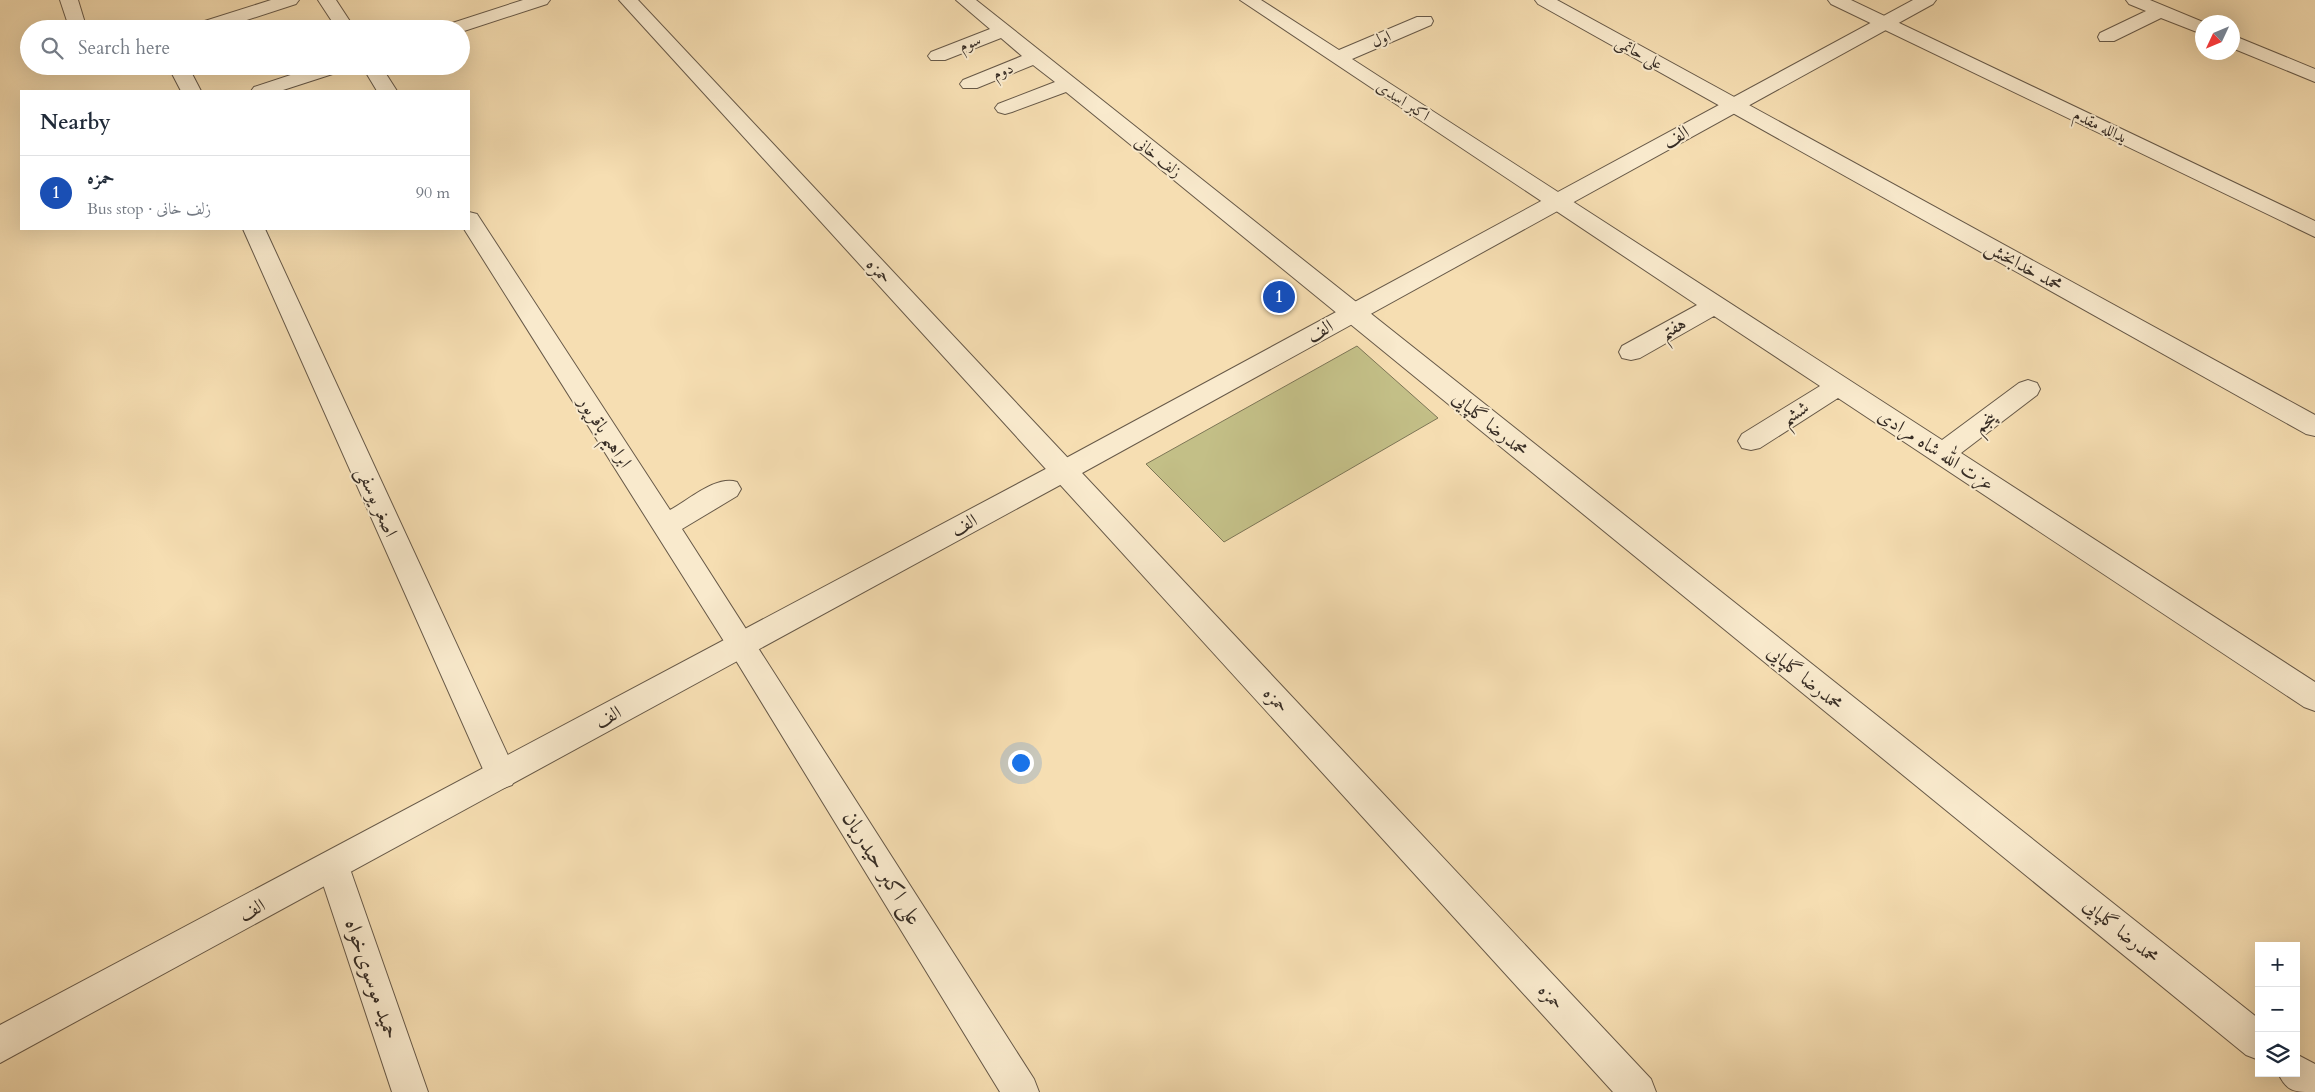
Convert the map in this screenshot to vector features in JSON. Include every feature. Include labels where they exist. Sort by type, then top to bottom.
[{"type":"street","points":[[69,0],[75,20]]},
{"type":"street","points":[[216,20],[240,7],[290,0]]},
{"type":"street","points":[[327,0],[340,20]]},
{"type":"street","points":[[470,23],[541,0]]},
{"type":"street","name":"حمزه","points":[[628,0],[1638,1092]]},
{"type":"street","name":"زلف خانی","points":[[965,0],[1352,314]]},
{"type":"street","name":"اکبر اسدی","points":[[1249,0],[1557,202]]},
{"type":"street","name":"علی حاتمی","points":[[1544,0],[1734,106]]},
{"type":"street","name":"یدالله مقدم","points":[[1837,0],[2315,230]]},
{"type":"street","name":"الف","points":[[0,1045],[1064,471],[1926,0]]},
{"type":"street","points":[[2135,0],[2195,26]]},
{"type":"street","points":[[2107,37],[2161,11]]},
{"type":"street","name":"اول","points":[[1338,58],[1424,21]]},
{"type":"street","name":"سوم","points":[[938,56],[1003,31]]},
{"type":"street","points":[[2240,44],[2315,76]]},
{"type":"street","name":"دوم","points":[[970,84],[1035,57]]},
{"type":"street","points":[[183,75],[190,90]]},
{"type":"street","points":[[264,90],[310,75]]},
{"type":"street","points":[[376,75],[386,90]]},
{"type":"street","points":[[1005,108],[1068,84]]},
{"type":"street","name":"محمد خدابخش","points":[[1734,106],[2315,427]]},
{"type":"street","name":"عزت الله شاه مرادی","points":[[1557,202],[2315,698]]},
{"type":"street","name":"ابراهیم باقرپور","points":[[470,221],[742,645]]},
{"type":"street","name":"اصغر یوسفی","points":[[254,230],[501,775]]},
{"type":"street","name":"هفتم","points":[[1631,352],[1715,305]]},
{"type":"street","name":"محمدرضا گلپایی","points":[[1352,314],[2255,1039]]},
{"type":"street","name":"ششم","points":[[1751,441],[1839,386]]},
{"type":"street","name":"پنجم","points":[[1942,454],[2028,389]]},
{"type":"street","points":[[666,526],[728,489]]},
{"type":"street","name":"علی اکبر حیدریان","points":[[742,645],[1021,1092]]},
{"type":"street","name":"حمید موسوی‌خواه","points":[[334,866],[410,1092]]},
{"type":"street","points":[[2300,1075],[2315,1087]]},
{"type":"shaded area","points":[[1357,346],[1438,418],[1224,542],[1146,464]]},
{"type":"place","name":"حمزه","points":[[1279,297]]}]
